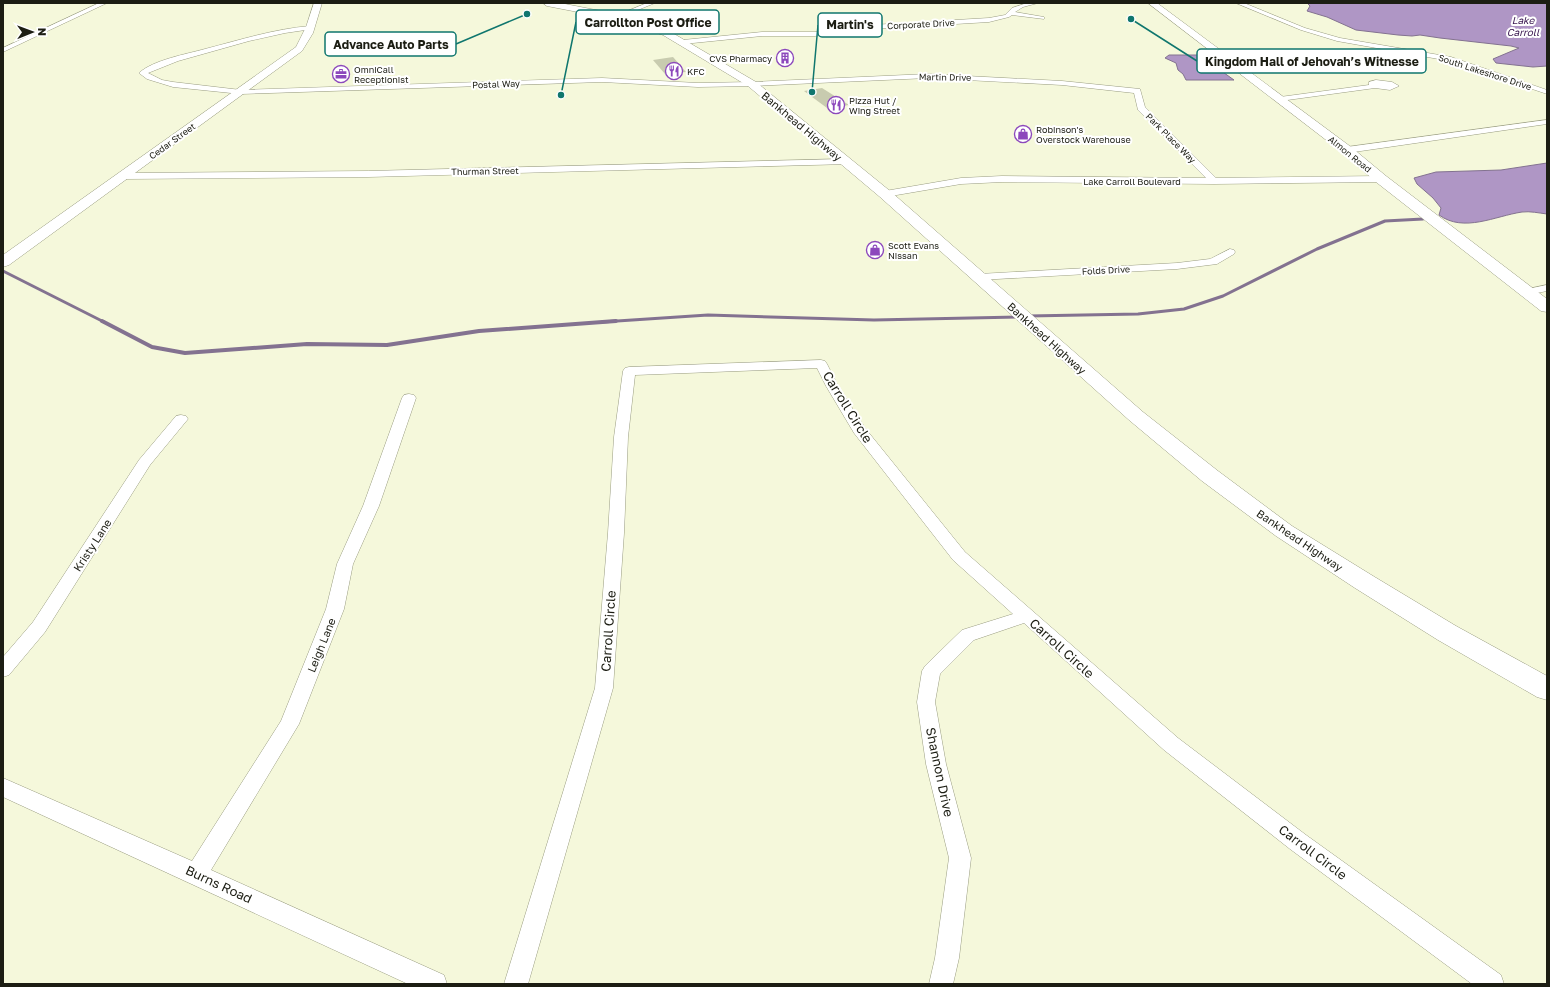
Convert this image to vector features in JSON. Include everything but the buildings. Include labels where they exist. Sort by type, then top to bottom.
[{"type":"street","points":[[3,50],[104,3]]},
{"type":"street","name":"Cedar Street","points":[[3,262],[299,49],[305,41],[318,3]]},
{"type":"street","name":"Bankhead Highway","points":[[547,3],[616,17],[647,26],[683,42],[752,84],[885,194],[1141,421],[1210,476],[1284,531],[1364,582],[1441,629],[1547,689]]},
{"type":"street","points":[[616,17],[652,3]]},
{"type":"street","name":"Corporate Drive","points":[[683,42],[762,34],[815,34],[855,28],[989,20],[1004,18],[1021,6],[1035,3]]},
{"type":"street","name":"Almon Road","points":[[1152,3],[1347,150],[1381,179],[1547,307]]},
{"type":"street","name":"South Lakeshore Drive","points":[[1239,3],[1303,29],[1339,40],[1451,59],[1547,92]]},
{"type":"street","points":[[1011,12],[1042,18]]},
{"type":"street","name":"Postal Way","points":[[310,28],[281,31],[234,43],[183,57],[143,73],[145,76],[153,79],[188,87],[241,92],[602,80],[698,84],[752,84]]},
{"type":"street","name":"Martin Drive","points":[[752,84],[928,76],[1062,82],[1137,91]]},
{"type":"street","points":[[1280,100],[1375,86]]},
{"type":"street","name":"Park Place Way","points":[[1137,91],[1141,108],[1214,181]]},
{"type":"street","points":[[1347,150],[1547,122]]},
{"type":"street","name":"Thurman Street","points":[[124,176],[368,174],[846,162]]},
{"type":"street","name":"Lake Carroll Boulevard","points":[[885,194],[961,181],[1002,179],[1214,181],[1381,179]]},
{"type":"street","name":"Folds Drive","points":[[979,277],[1178,266],[1213,262],[1230,252]]},
{"type":"street","points":[[1527,292],[1547,288]]},
{"type":"street","name":"Carroll Circle","points":[[516,984],[604,688],[616,533],[621,437],[629,371],[821,364],[832,386],[859,430],[959,556],[1171,744],[1298,842],[1492,984]]},
{"type":"street","name":"Leigh Lane","points":[[192,872],[200,868],[289,724],[335,609],[345,564],[371,506],[409,398]]},
{"type":"street","name":"Kristy Lane","points":[[3,670],[38,627],[144,463],[181,419]]},
{"type":"street","name":"Shannon Drive","points":[[941,984],[947,958],[960,858],[936,764],[926,702],[931,671],[968,635],[1027,616]]},
{"type":"street","name":"Burns Road","points":[[3,786],[435,984]]},
{"type":"water","name":"Lake Carroll","points":[[1307,3],[1547,3],[1547,66],[1533,67],[1496,63],[1493,59],[1519,48],[1511,46],[1420,35],[1398,35],[1356,30],[1327,17],[1307,11],[1310,6]]},
{"type":"water","points":[[1169,55],[1204,55],[1213,65],[1234,80],[1186,80],[1183,74],[1178,70],[1176,63],[1165,58]]},
{"type":"water","points":[[1547,163],[1547,214],[1522,212],[1480,222],[1459,223],[1439,215],[1441,208],[1433,198],[1417,184],[1414,178],[1436,172],[1501,170]]},
{"type":"waterway","points":[[1028,316],[1138,314],[1184,309],[1223,296],[1317,249],[1385,221],[1423,219]]},
{"type":"waterway","points":[[3,271],[104,322]]},
{"type":"waterway","points":[[605,322],[708,315],[874,320],[1018,317]]},
{"type":"waterway","points":[[102,321],[152,347],[185,353],[307,344],[387,345],[479,331],[605,322]]},
{"type":"waterway","points":[[605,322],[616,321]]},
{"type":"place","name":"Advance Auto Parts","points":[[527,14]]},
{"type":"place","name":"Kingdom Hall of Jehovah’s Witnesse","points":[[1131,19]]},
{"type":"place","name":"CVS Pharmacy","points":[[785,58]]},
{"type":"place","name":"KFC","points":[[674,71]]},
{"type":"place","name":"OmniCall Receptionist","points":[[341,74]]},
{"type":"place","name":"Martin's","points":[[812,92]]},
{"type":"place","name":"Carrollton Post Office","points":[[561,95]]},
{"type":"place","name":"Pizza Hut / Wing Street","points":[[836,105]]},
{"type":"place","name":"Robinson's Overstock Warehouse","points":[[1023,134]]},
{"type":"place","name":"Scott Evans Nissan","points":[[875,250]]}]
